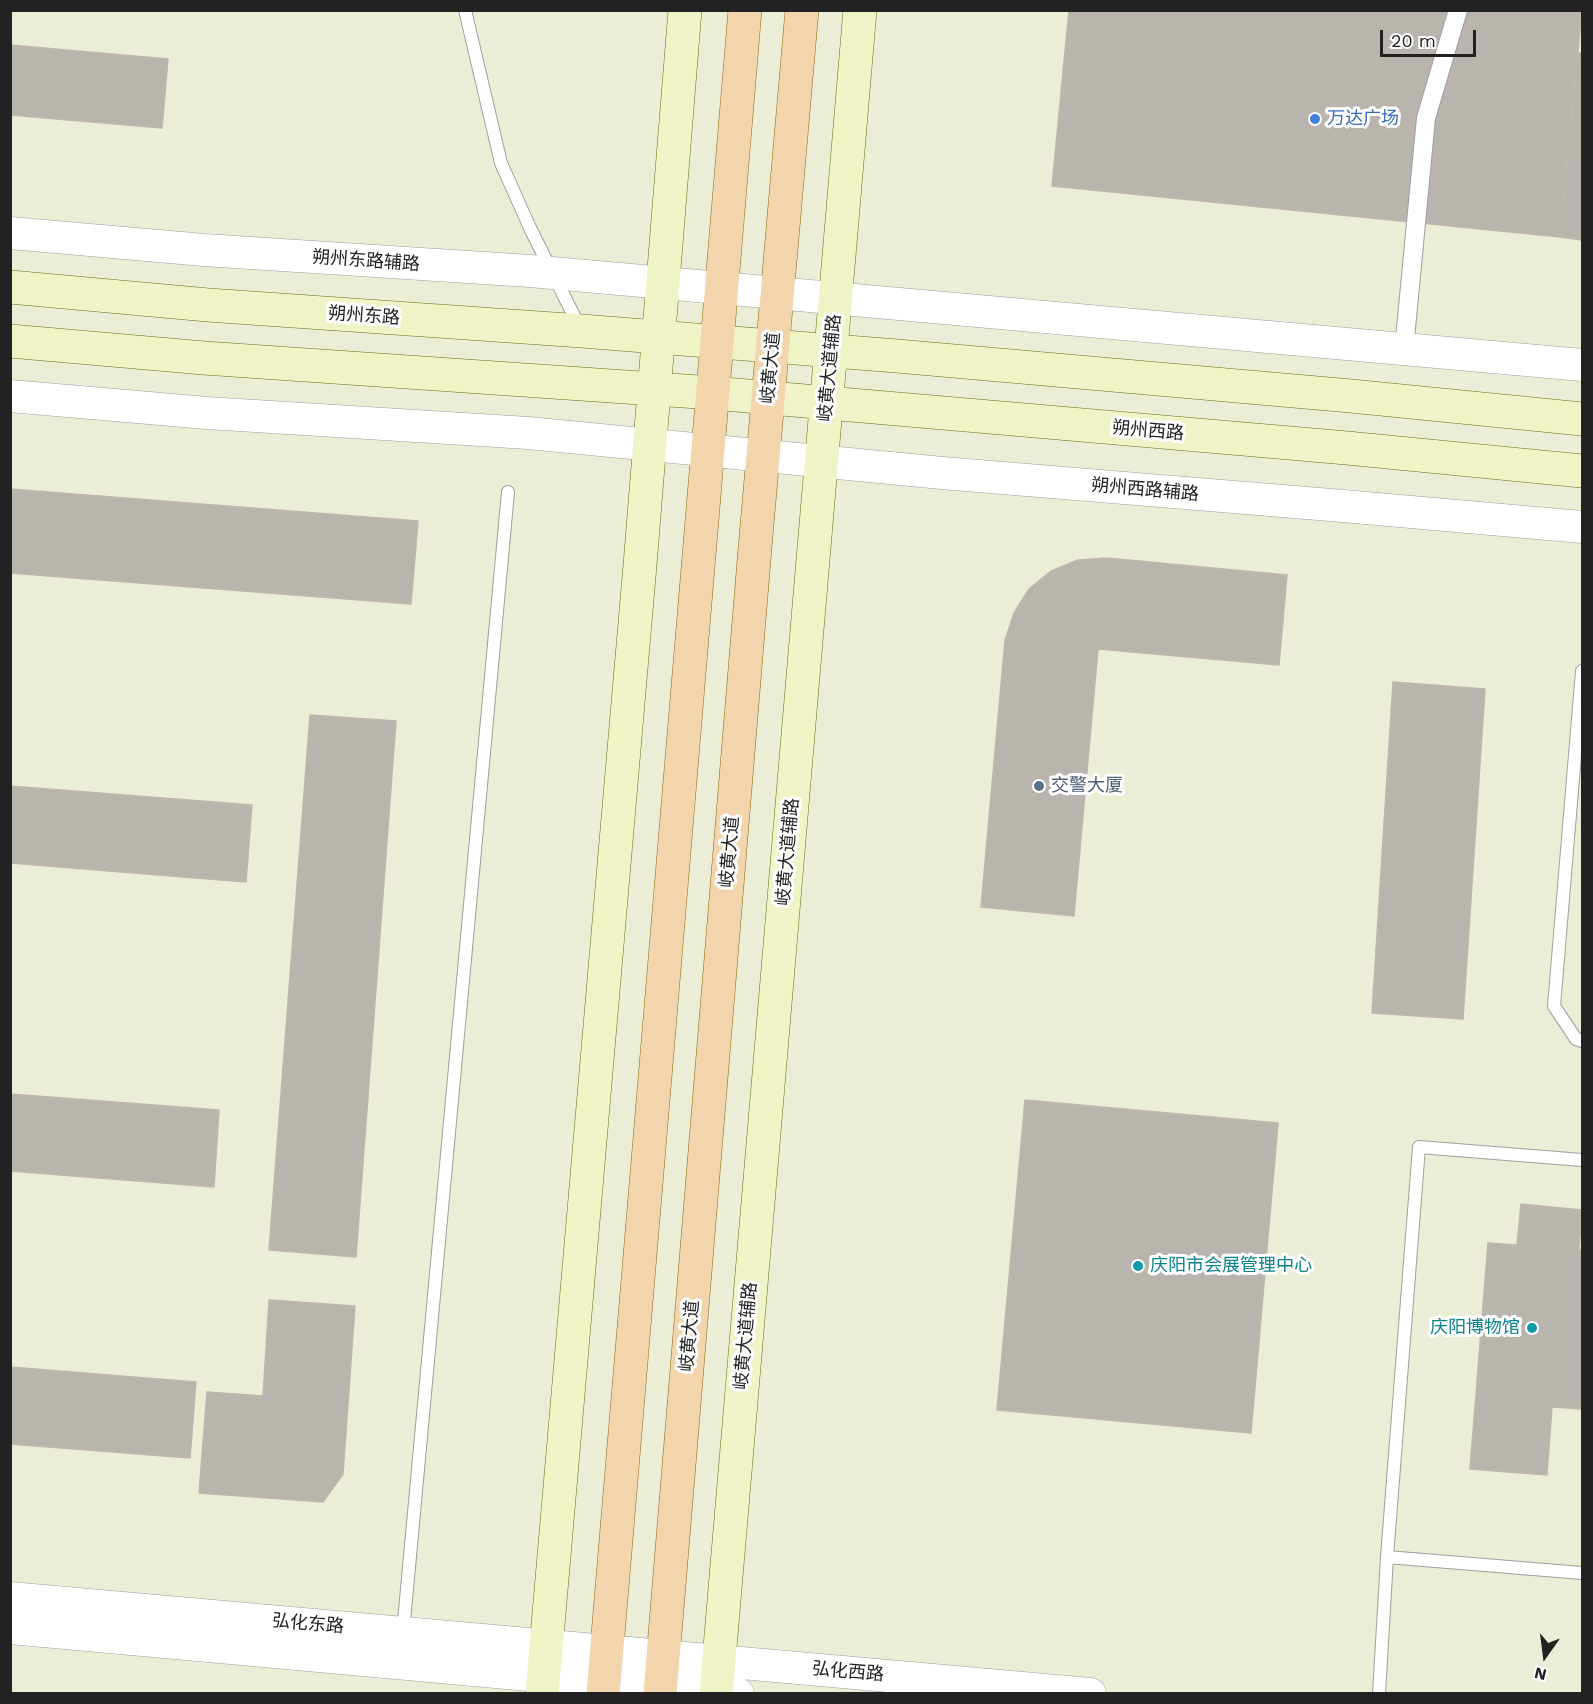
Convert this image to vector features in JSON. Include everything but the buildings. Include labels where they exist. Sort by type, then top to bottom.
[{"type":"main road","points":[[544,1672],[650,446],[685,10]]},
{"type":"main road","points":[[604,1675],[745,10]]},
{"type":"main road","name":"岐黄大道","points":[[661,1679],[802,10]]},
{"type":"main road","name":"岐黄大道辅路","points":[[722,1685],[860,10]]},
{"type":"main road","name":"朔州东路","points":[[10,287],[208,305],[717,342]]},
{"type":"main road","points":[[10,341],[216,359],[713,393]]},
{"type":"main road","points":[[717,342],[1351,396],[1582,419]]},
{"type":"main road","name":"朔州西路","points":[[713,393],[1347,448],[1582,471]]},
{"type":"street","points":[[1404,349],[1426,118],[1458,10]]},
{"type":"street","name":"朔州东路辅路","points":[[10,233],[204,250],[552,273],[722,289]]},
{"type":"street","points":[[722,289],[1582,365]]},
{"type":"street","points":[[10,396],[207,413],[528,433],[708,451]]},
{"type":"street","name":"朔州西路辅路","points":[[708,451],[1582,527]]},
{"type":"street","name":"弘化东路","points":[[10,1598],[403,1633],[544,1672]]},
{"type":"street","name":"弘化东路","points":[[10,1628],[604,1675]]},
{"type":"street","name":"弘化西路","points":[[604,1675],[722,1685],[1090,1694]]},
{"type":"lane","points":[[465,10],[501,163],[552,273],[582,331]]},
{"type":"lane","points":[[403,1633],[508,492]]},
{"type":"lane","points":[[1582,671],[1554,1006],[1576,1039],[1582,1041]]},
{"type":"lane","points":[[1379,1694],[1387,1557],[1419,1147],[1582,1160]]},
{"type":"lane","points":[[1387,1557],[1582,1573]]},
{"type":"green space","points":[[11,11],[1582,11],[1582,1693],[11,1693]]},
{"type":"place","name":"万达广场","points":[[1315,119]]},
{"type":"place","name":"交警大厦","points":[[1039,786]]},
{"type":"place","name":"庆阳市会展管理中心","points":[[1138,1266]]},
{"type":"place","name":"庆阳博物馆","points":[[1532,1328]]}]
